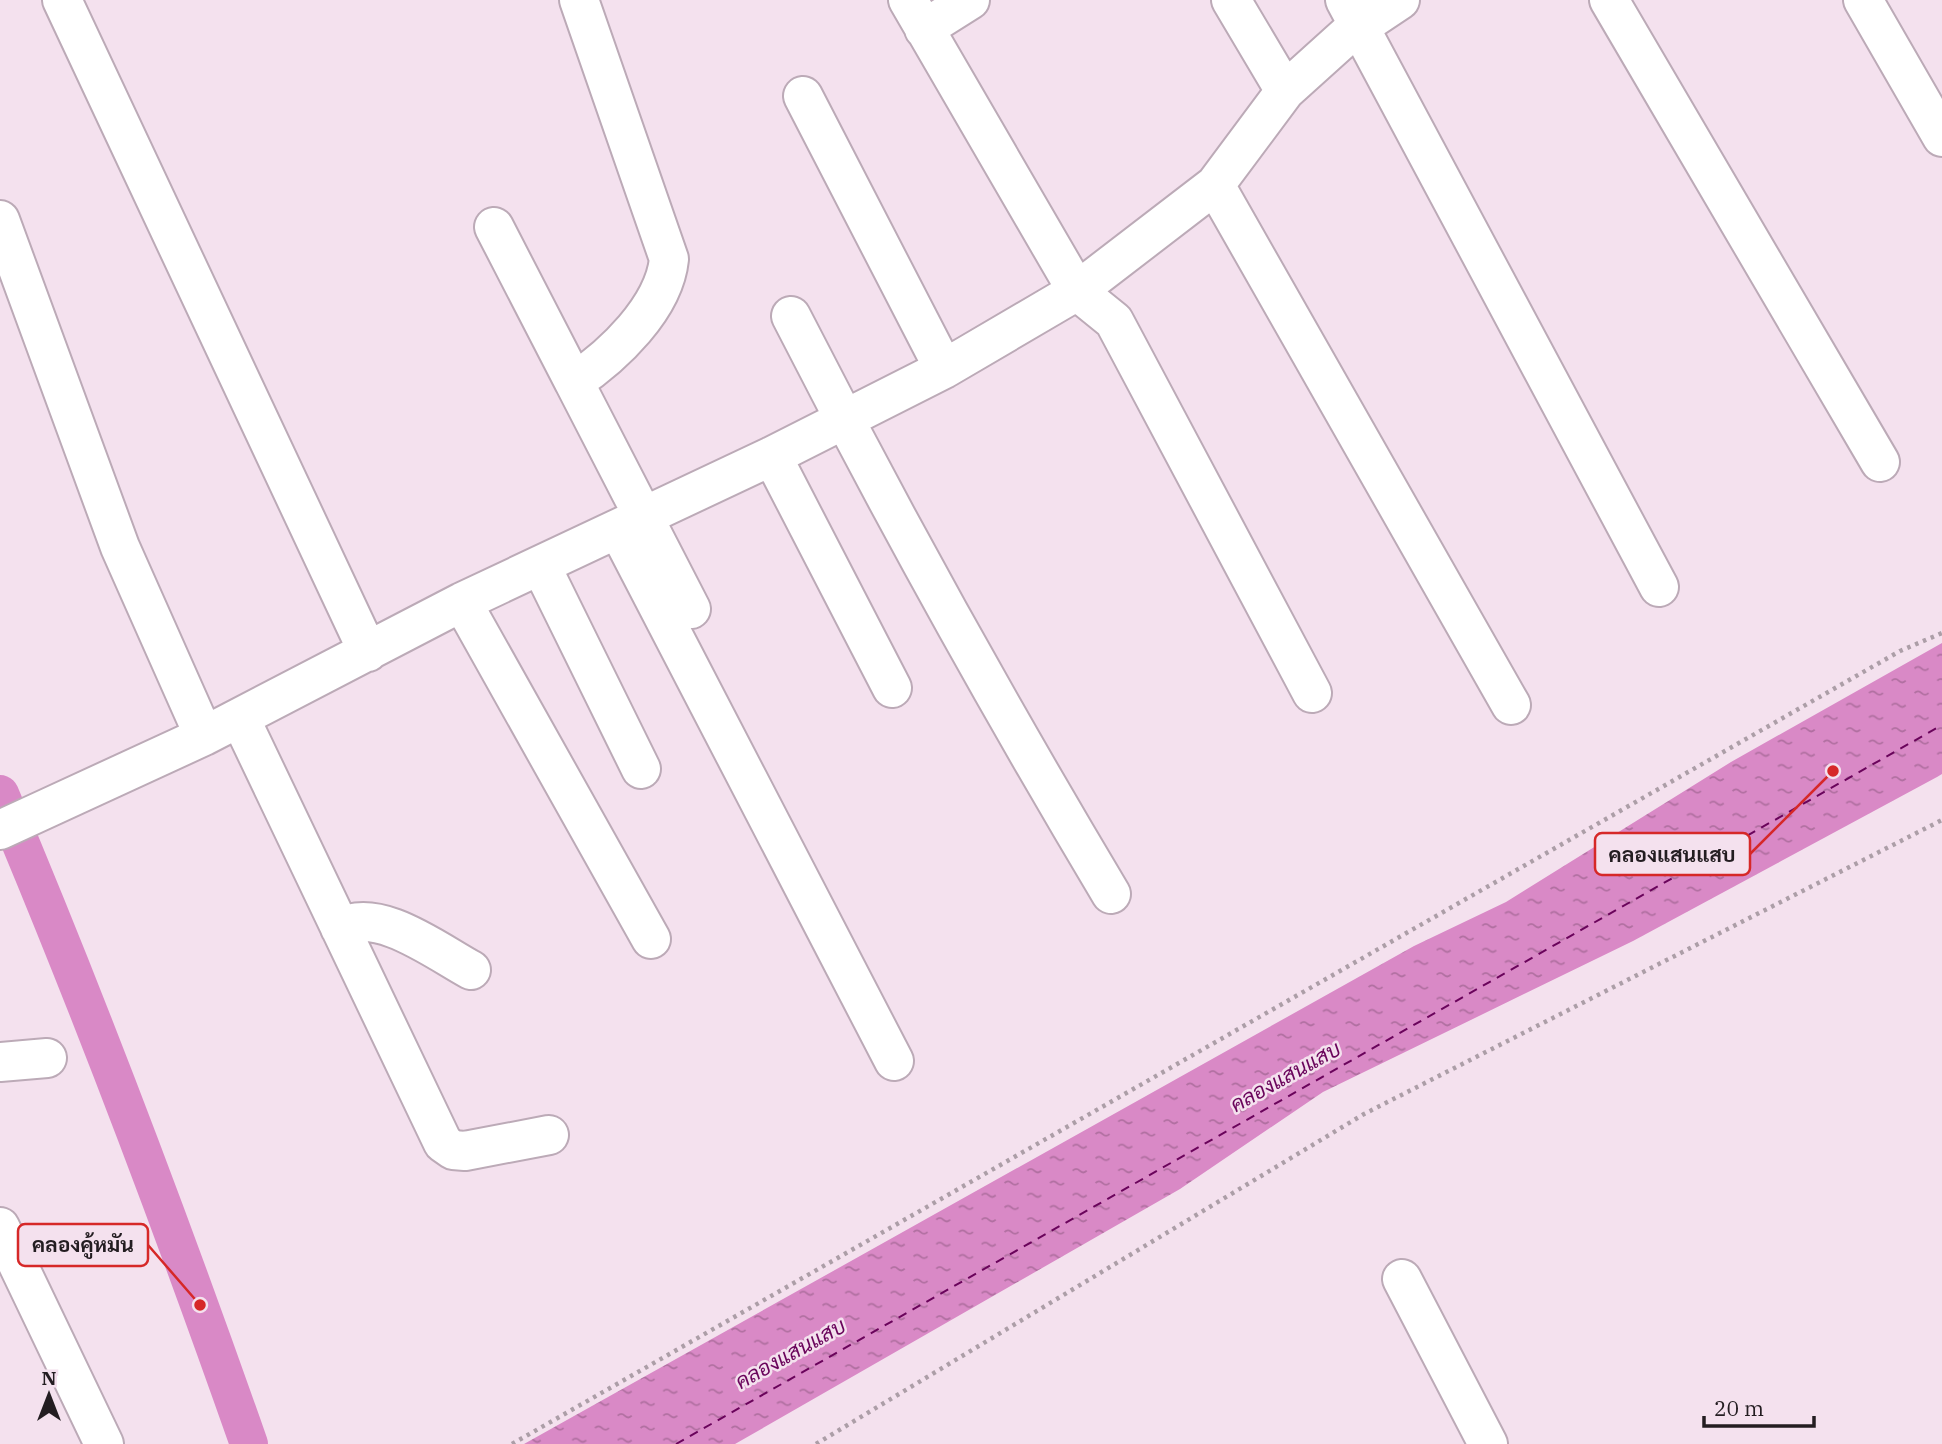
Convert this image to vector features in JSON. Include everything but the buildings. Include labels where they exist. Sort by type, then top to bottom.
[{"type":"street","points":[[62,0],[368,652]]},
{"type":"street","points":[[574,382],[607,360],[659,295],[667,279],[669,259],[579,0]]},
{"type":"street","points":[[970,0],[916,15],[1077,291],[1114,321],[1312,693]]},
{"type":"street","points":[[1231,0],[1284,90]]},
{"type":"street","points":[[13,824],[204,736],[462,603],[772,456],[944,369],[1077,291],[1215,185],[1284,90],[1352,13],[1400,0]]},
{"type":"street","points":[[1608,0],[1880,462]]},
{"type":"street","points":[[1863,0],[1942,137]]},
{"type":"street","points":[[1352,13],[1659,587]]},
{"type":"street","points":[[803,96],[944,369]]},
{"type":"street","points":[[1215,185],[1511,705]]},
{"type":"street","points":[[0,220],[120,547],[204,736]]},
{"type":"street","points":[[494,227],[574,382],[631,525],[894,1061]]},
{"type":"street","points":[[791,316],[844,419],[1029,757],[1111,894]]},
{"type":"street","points":[[772,456],[892,688]]},
{"type":"street","points":[[631,525],[691,609]]},
{"type":"street","points":[[541,566],[641,769]]},
{"type":"street","points":[[462,603],[652,939]]},
{"type":"street","points":[[240,718],[443,1143],[453,1150],[465,1151],[549,1135]]},
{"type":"street","points":[[340,928],[352,921],[387,925],[471,970]]},
{"type":"street","points":[[0,1062],[47,1058]]},
{"type":"street","points":[[0,1227],[104,1444]]},
{"type":"street","points":[[1402,1279],[1489,1444]]},
{"type":"path","points":[[512,1444],[1876,665],[1942,633]]},
{"type":"path","points":[[816,1444],[1364,1114],[1942,820]]},
{"type":"water","points":[[1942,643],[1942,774],[1937,777],[1633,941],[1323,1092],[1180,1189],[735,1444],[524,1444],[1414,946],[1506,902],[1731,762]]},
{"type":"waterway","points":[[0,794],[129,1117],[249,1444]]},
{"type":"ferry route","points":[[676,1444],[1942,725]]},
{"type":"place","name":"คลองแสนแสบ","points":[[1833,771]]},
{"type":"place","name":"คลองคู้หมัน","points":[[200,1305]]}]
